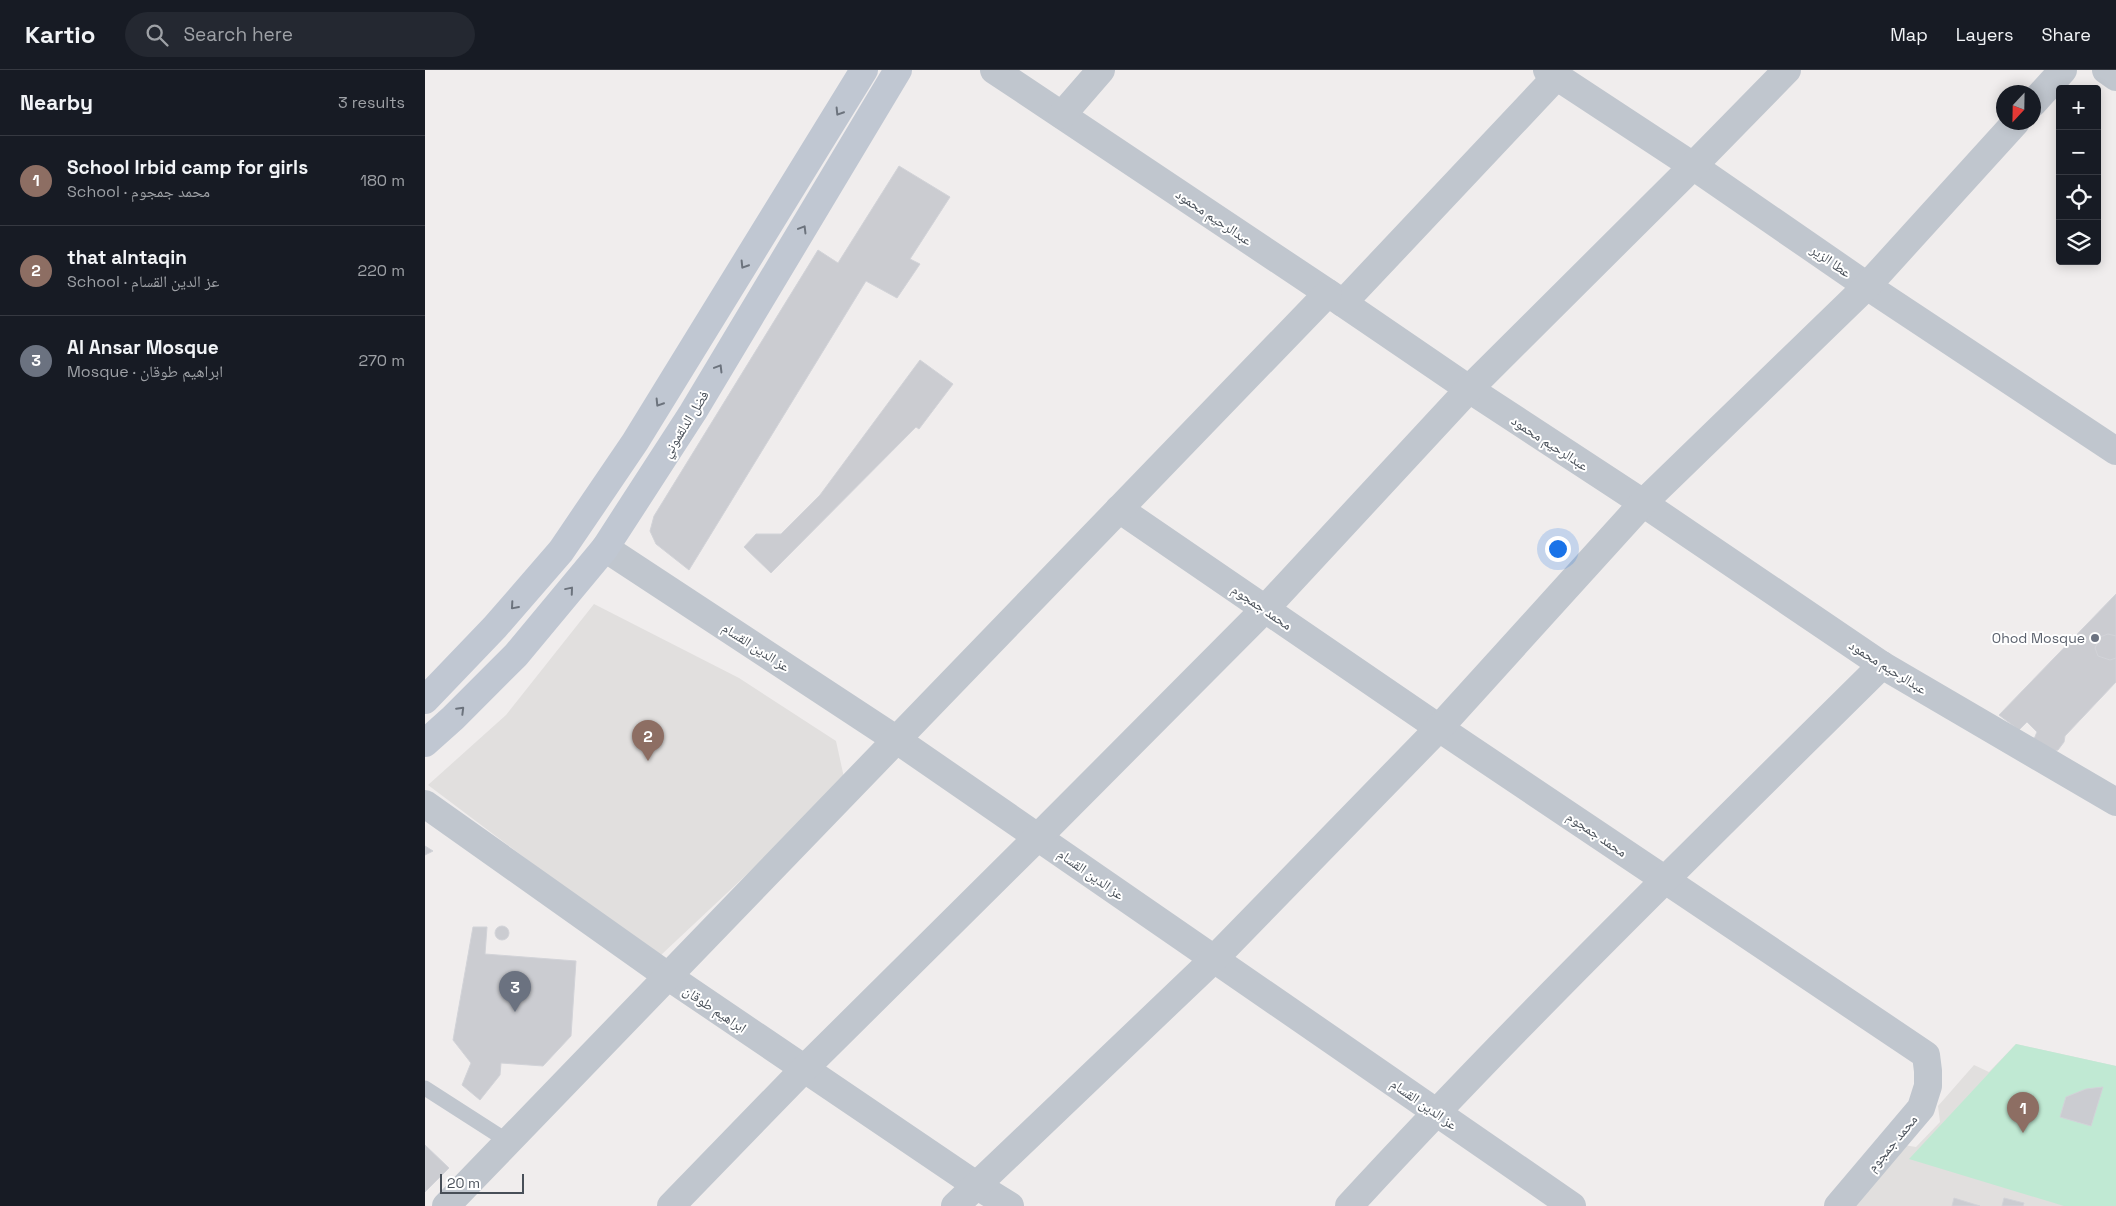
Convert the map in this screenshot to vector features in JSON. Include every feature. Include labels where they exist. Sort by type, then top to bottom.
[{"type":"main road","points":[[425,700],[495,627],[561,551],[635,442],[864,70]]},
{"type":"main road","name":"فضل الدلقموني","points":[[425,743],[516,655],[605,548],[693,412],[898,70]]},
{"type":"street","name":"عبدالرحيم محمود","points":[[994,70],[1469,389],[1643,503],[1882,665],[2116,802]]},
{"type":"street","points":[[1062,115],[1101,70]]},
{"type":"street","points":[[671,1206],[804,1069],[1265,609],[1469,389],[1787,70]]},
{"type":"street","points":[[2041,94],[2063,70]]},
{"type":"street","points":[[2106,70],[2116,77]]},
{"type":"street","points":[[446,1206],[1119,509],[1335,298],[1552,73]]},
{"type":"street","name":"عطا الزير","points":[[1552,73],[1693,166],[1867,286],[2116,451]]},
{"type":"street","points":[[955,1206],[1214,959],[1439,728],[1643,503],[1867,286],[2009,130]]},
{"type":"street","name":"محمد جمجوم","points":[[1119,509],[1439,728],[1926,1056],[1927,1086],[1921,1108],[1838,1206]]},
{"type":"street","name":"عز الدين القسام","points":[[605,548],[897,740],[1572,1206]]},
{"type":"street","points":[[1349,1206],[1435,1112],[1882,665]]},
{"type":"street","name":"ابراهيم طوقان","points":[[425,804],[669,977],[976,1185],[1010,1206]]},
{"type":"lane","points":[[425,1088],[509,1142]]},
{"type":"shaded area","points":[[594,604],[739,678],[836,741],[845,782],[661,955],[541,870],[428,785],[506,715]]},
{"type":"shaded area","points":[[2016,1044],[2116,1066],[2116,1206],[1849,1206],[1904,1145],[1916,1147],[1940,1122],[1938,1106],[1974,1065],[1989,1072]]},
{"type":"green space","points":[[2016,1044],[2116,1066],[2116,1206],[2064,1206],[1909,1159]]},
{"type":"building","points":[[899,166],[950,197],[910,259],[920,264],[897,298],[866,281],[689,570],[656,544],[650,531],[654,516],[818,250],[838,263]]},
{"type":"building","points":[[920,360],[953,384],[919,429],[916,427],[771,573],[744,547],[756,534],[781,534],[820,495]]},
{"type":"building","name":"Ohod Mosque","points":[[2116,594],[2116,682],[2065,736],[2064,742],[2058,750],[2053,751],[2034,739],[2037,732],[2027,722],[2019,730],[1999,715]]},
{"type":"building","points":[[2108,634],[2116,636],[2116,658],[2110,660],[2098,656],[2095,648],[2100,637]]},
{"type":"building","points":[[425,846],[433,851],[425,855]]},
{"type":"building","points":[[499,926],[505,926],[509,933],[505,940],[499,940],[495,936],[495,930]]},
{"type":"building","points":[[473,927],[487,927],[485,954],[576,961],[571,1036],[543,1066],[501,1063],[500,1075],[480,1100],[462,1085],[471,1063],[453,1040]]},
{"type":"building","points":[[2103,1087],[2091,1126],[2060,1117],[2066,1097],[2086,1089]]},
{"type":"building","points":[[425,1145],[449,1168],[425,1192]]},
{"type":"building","points":[[1954,1198],[1980,1206],[1952,1206]]},
{"type":"building","points":[[2004,1198],[2024,1203],[2023,1206],[2002,1206]]},
{"type":"place","name":"Ohod Mosque","points":[[2095,638]]},
{"type":"place","name":"that alntaqin","points":[[648,761]]},
{"type":"place","name":"Al Ansar Mosque","points":[[515,1012]]},
{"type":"place","name":"School Irbid camp for girls","points":[[2023,1133]]}]
